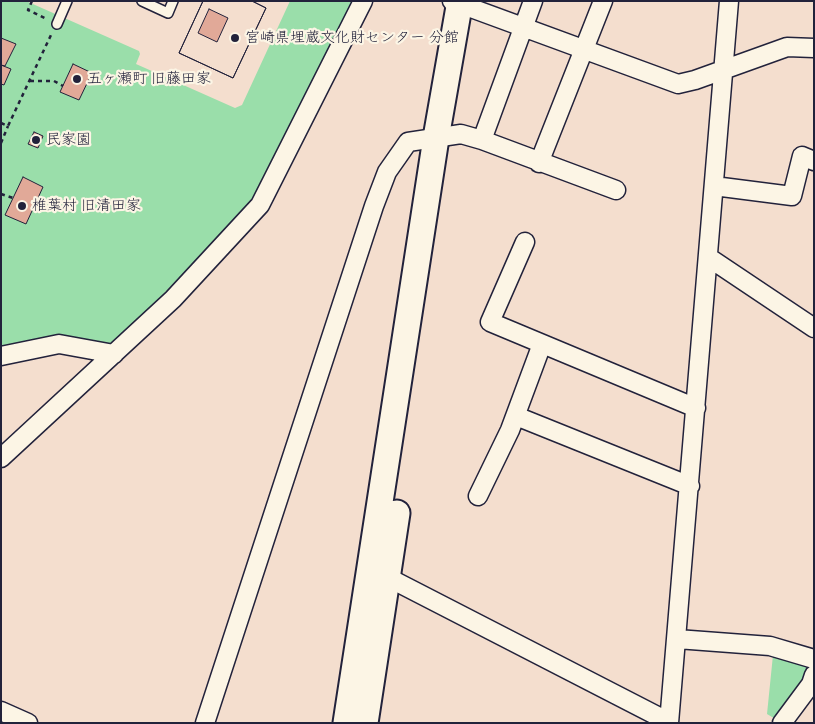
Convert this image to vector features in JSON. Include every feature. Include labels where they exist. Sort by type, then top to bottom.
[{"type":"street","points":[[1,458],[172,299],[260,205],[363,1]]},
{"type":"street","points":[[482,140],[533,1]]},
{"type":"street","points":[[539,163],[603,1]]},
{"type":"street","points":[[387,577],[669,723],[729,1]]},
{"type":"street","points":[[365,723],[387,577],[463,3],[678,84],[695,80],[787,47],[814,48]]},
{"type":"street","points":[[205,723],[383,180],[408,142],[461,134],[616,190]]},
{"type":"street","points":[[346,723],[444,137]]},
{"type":"street","points":[[714,186],[792,196],[802,156],[814,161]]},
{"type":"street","points":[[525,242],[490,322],[696,408]]},
{"type":"street","points":[[708,257],[814,328]]},
{"type":"street","points":[[1,356],[59,344],[114,354]]},
{"type":"street","points":[[478,496],[516,416],[542,344]]},
{"type":"street","points":[[516,416],[690,486]]},
{"type":"street","points":[[677,639],[770,646],[814,659]]},
{"type":"street","points":[[782,723],[811,684],[814,675]]},
{"type":"street","points":[[1,711],[28,723]]},
{"type":"lane","points":[[57,24],[67,1]]},
{"type":"lane","points":[[142,1],[168,13],[173,1]]},
{"type":"path","points":[[1,143],[57,24],[28,10],[32,1]]},
{"type":"path","points":[[30,80],[54,81],[63,86]]},
{"type":"path","points":[[1,123],[8,126]]},
{"type":"path","points":[[1,194],[13,198]]},
{"type":"green space","points":[[1,1],[26,1],[139,51],[140,54],[136,64],[235,108],[242,105],[290,1],[354,1],[256,198],[118,341],[105,344],[62,336],[1,349]]},
{"type":"green space","points":[[773,655],[802,662],[808,669],[808,678],[777,720],[767,714]]},
{"type":"building","name":"宮崎県埋蔵文化財センター 分館","points":[[203,1],[252,1],[266,8],[233,78],[179,53]],"holes":[[[209,9],[228,18],[217,42],[198,33]]]},
{"type":"building","name":"宮崎県埋蔵文化財センター 分館","points":[[203,1],[252,1],[266,8],[233,78],[179,53]]},
{"type":"building","points":[[1,38],[16,44],[5,66],[1,65]]},
{"type":"building","name":"五ヶ瀬町 旧藤田家","points":[[73,64],[92,73],[79,100],[60,92]]},
{"type":"building","points":[[1,65],[11,69],[4,85],[1,84]]},
{"type":"building","name":"民家園","points":[[34,132],[43,136],[38,148],[28,144]]},
{"type":"building","name":"椎葉村 旧清田家","points":[[23,177],[43,187],[26,224],[5,215]]},
{"type":"place","name":"宮崎県埋蔵文化財センター 分館","points":[[235,38]]},
{"type":"place","name":"五ヶ瀬町 旧藤田家","points":[[77,79]]},
{"type":"place","name":"民家園","points":[[36,140]]},
{"type":"place","name":"椎葉村 旧清田家","points":[[22,206]]}]
